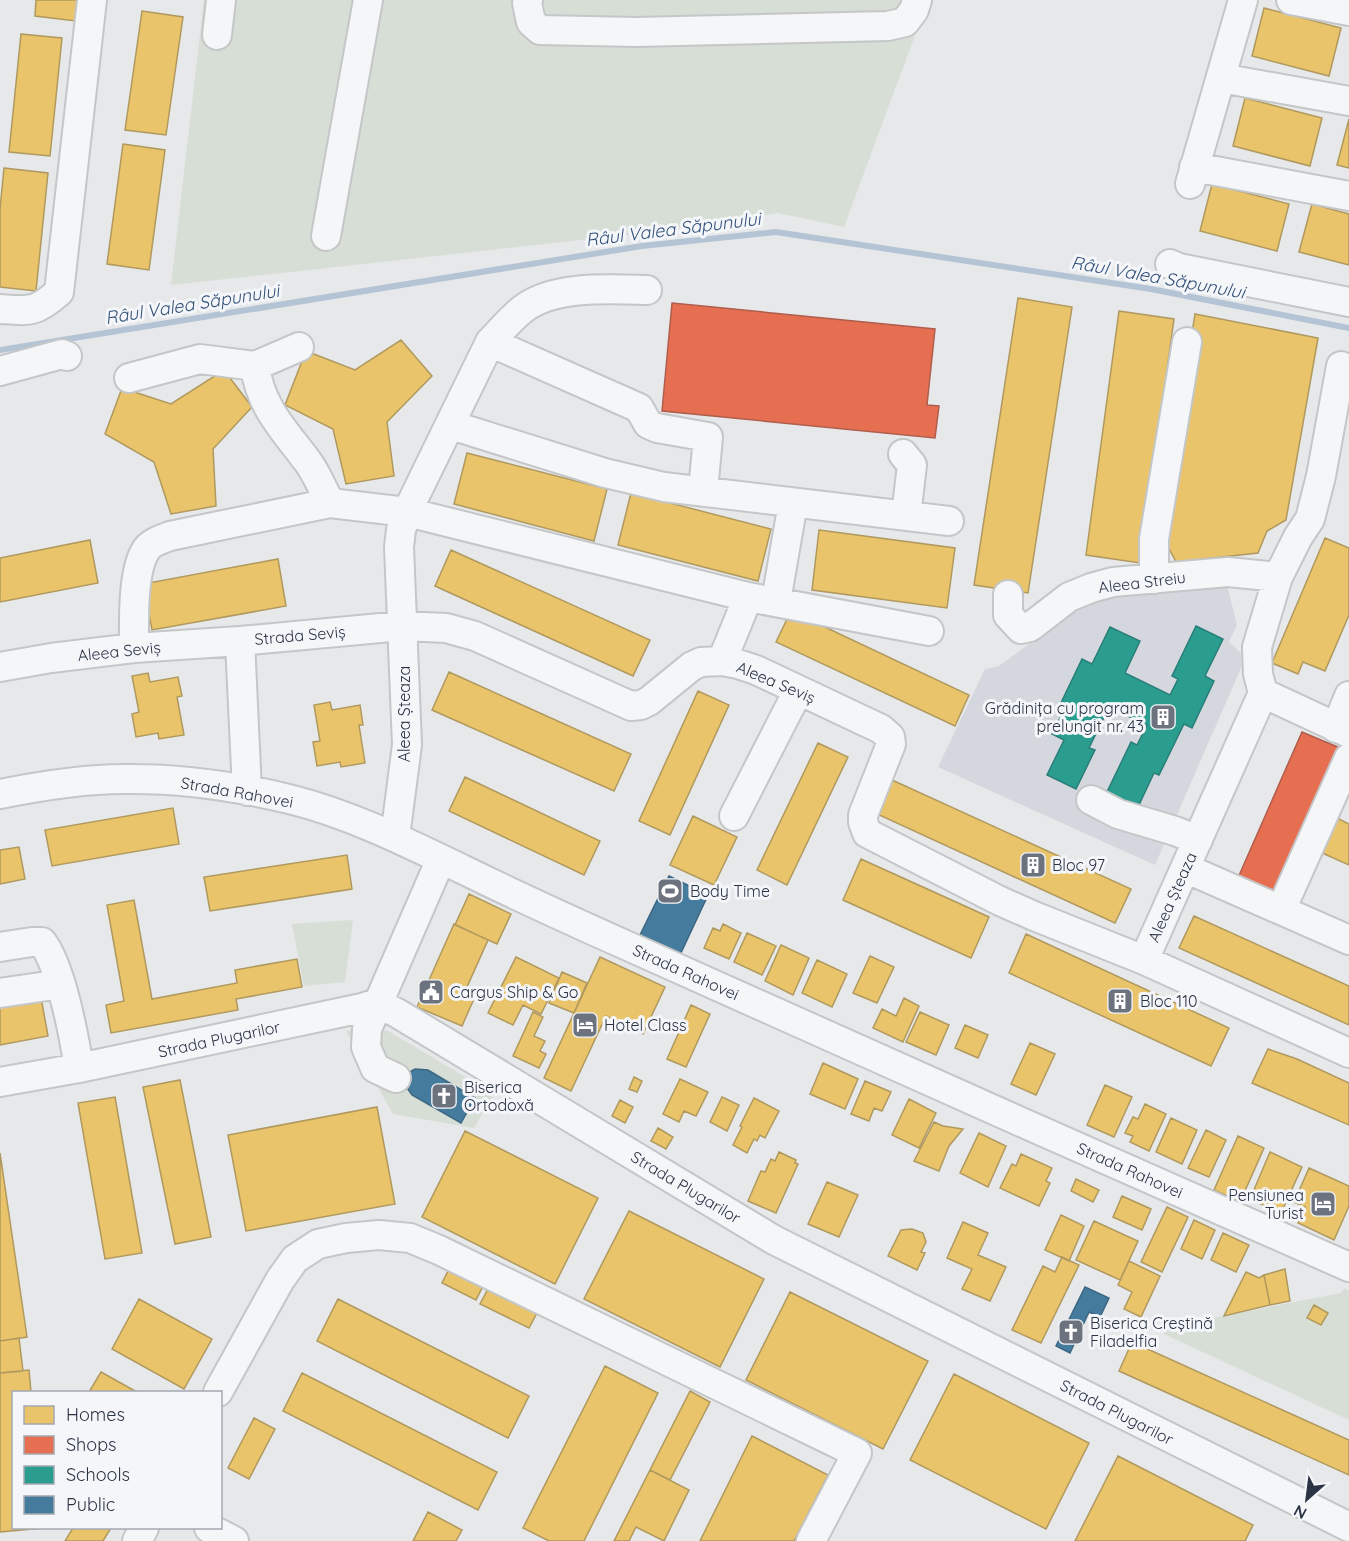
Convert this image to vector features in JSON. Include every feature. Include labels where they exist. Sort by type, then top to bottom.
[{"type":"street","points":[[0,309],[32,310],[59,292],[92,0]]},
{"type":"street","points":[[217,35],[221,0]]},
{"type":"street","points":[[326,236],[368,0]]},
{"type":"street","points":[[528,0],[531,22],[540,30],[636,32],[888,26],[905,22],[914,10],[917,0]]},
{"type":"street","points":[[1243,0],[1192,176],[1349,196]]},
{"type":"street","points":[[1292,0],[1349,11]]},
{"type":"street","points":[[1221,78],[1349,101]]},
{"type":"street","points":[[1170,264],[1179,268],[1349,302]]},
{"type":"street","points":[[402,626],[399,547],[401,530],[407,512],[490,342],[525,307],[547,296],[594,288],[648,290]]},
{"type":"street","points":[[490,342],[639,408],[648,424],[657,428],[708,437],[703,492]]},
{"type":"street","points":[[1154,579],[1154,539],[1187,342]]},
{"type":"street","points":[[129,378],[200,359],[255,366],[299,347]]},
{"type":"street","points":[[0,371],[62,354],[67,356]]},
{"type":"street","points":[[255,366],[257,382],[271,415],[310,465],[330,503]]},
{"type":"street","points":[[1341,366],[1321,476],[1310,519],[1278,577],[1257,647],[1258,674],[1263,693],[1342,730],[1349,696]]},
{"type":"street","points":[[451,425],[636,481],[664,487],[949,521]]},
{"type":"street","points":[[903,454],[912,465],[906,516]]},
{"type":"street","points":[[134,648],[135,594],[139,569],[146,549],[170,536],[330,503],[407,512],[762,599],[929,631]]},
{"type":"street","points":[[722,661],[762,599],[793,503]]},
{"type":"street","name":"Aleea Streiu","points":[[1008,596],[1008,615],[1021,629],[1030,627],[1068,597],[1113,582],[1228,572],[1278,577]]},
{"type":"street","name":"Aleea Seviș","points":[[402,626],[462,631],[631,706],[649,701],[692,666],[701,662],[722,661],[744,666],[881,729],[890,736],[891,744],[863,815],[867,833],[1000,901],[1144,960]]},
{"type":"street","name":"Strada Seviș","points":[[247,791],[240,641],[402,626]]},
{"type":"street","name":"Aleea Șteaza","points":[[395,837],[407,745],[402,626]]},
{"type":"street","name":"Aleea Seviș","points":[[0,667],[134,648],[240,641]]},
{"type":"street","points":[[734,816],[798,691]]},
{"type":"street","name":"Aleea Șteaza","points":[[1263,693],[1144,960],[1349,1053]]},
{"type":"street","points":[[1281,910],[1349,758]]},
{"type":"street","name":"Strada Rahovei","points":[[0,794],[74,782],[121,779],[171,780],[247,791],[314,806],[395,837],[624,944],[1349,1268]]},
{"type":"street","points":[[1091,800],[1118,814],[1198,840]]},
{"type":"street","points":[[396,1078],[375,1068],[366,1047],[367,1029],[441,859]]},
{"type":"street","points":[[1185,868],[1349,939]]},
{"type":"street","points":[[0,946],[42,942],[47,948],[61,984],[79,1068]]},
{"type":"street","points":[[0,993],[61,984]]},
{"type":"street","name":"Strada Plugarilor","points":[[0,1082],[79,1068],[377,1003],[398,1012],[774,1240],[1349,1527]]},
{"type":"street","points":[[219,1391],[280,1280],[295,1259],[318,1244],[346,1238],[379,1235],[410,1238],[450,1255],[857,1453],[811,1541]]},
{"type":"street","points":[[213,1529],[234,1541]]},
{"type":"shaded area","points":[[204,0],[928,0],[844,227],[778,213],[636,234],[171,285]]},
{"type":"shaded area","points":[[1226,581],[1237,625],[1229,642],[1241,653],[1242,666],[1155,865],[938,767],[985,669],[999,666],[1091,598]]},
{"type":"shaded area","points":[[353,920],[345,982],[304,986],[292,924]]},
{"type":"shaded area","points":[[367,1029],[388,1031],[494,1094],[474,1128],[393,1114],[346,1031]]},
{"type":"shaded area","points":[[1344,1288],[1349,1291],[1349,1420],[1164,1334],[1167,1327],[1341,1293]]},
{"type":"building: Homes","points":[[36,0],[79,0],[76,21],[35,16]]},
{"type":"building: Homes","points":[[1264,8],[1341,28],[1329,76],[1252,56]]},
{"type":"building: Homes","points":[[142,11],[183,17],[166,135],[125,130]]},
{"type":"building: Homes","points":[[21,34],[62,38],[50,156],[9,152]]},
{"type":"building: Homes","points":[[1245,98],[1322,118],[1310,166],[1233,146]]},
{"type":"building: Homes","points":[[1349,119],[1349,168],[1337,165]]},
{"type":"building: Homes","points":[[123,144],[165,150],[149,270],[107,264]]},
{"type":"building: Homes","points":[[4,168],[48,173],[36,291],[0,287],[0,209]]},
{"type":"building: Homes","points":[[1212,184],[1289,204],[1277,251],[1200,231]]},
{"type":"building: Homes","points":[[1312,204],[1349,214],[1349,265],[1299,252]]},
{"type":"building: Homes","points":[[1018,298],[1072,307],[1028,593],[974,585]]},
{"type":"building: Homes","points":[[1119,311],[1174,319],[1140,563],[1086,555]]},
{"type":"building: Homes","points":[[1195,314],[1318,338],[1286,520],[1267,531],[1258,553],[1176,562],[1161,533]]},
{"type":"building: Homes","points":[[401,340],[432,376],[387,422],[394,476],[346,484],[333,429],[285,405],[306,351],[355,370]]},
{"type":"building: Homes","points":[[224,370],[252,407],[213,449],[216,506],[171,514],[154,462],[105,434],[122,388],[171,404]]},
{"type":"building: Homes","points":[[467,453],[607,489],[594,541],[454,504]]},
{"type":"building: Homes","points":[[631,493],[771,529],[758,581],[618,545]]},
{"type":"building: Homes","points":[[819,530],[955,548],[947,608],[812,590]]},
{"type":"building: Homes","points":[[1325,538],[1349,548],[1349,615],[1325,671],[1303,662],[1298,674],[1272,663]]},
{"type":"building: Homes","points":[[90,540],[98,583],[0,602],[0,558]]},
{"type":"building: Homes","points":[[451,550],[650,640],[633,676],[435,586]]},
{"type":"building: Homes","points":[[278,559],[286,606],[152,630],[143,584]]},
{"type":"building: Homes","points":[[791,611],[969,695],[955,726],[776,642]]},
{"type":"building: Homes","points":[[449,672],[631,754],[614,791],[432,710]]},
{"type":"building: Homes","points":[[148,673],[150,682],[178,677],[182,696],[177,697],[184,735],[159,739],[158,733],[136,737],[132,714],[139,712],[132,676]]},
{"type":"building: Homes","points":[[698,691],[729,705],[670,835],[639,821]]},
{"type":"building: Homes","points":[[330,702],[332,710],[360,705],[363,725],[359,725],[365,763],[341,767],[340,762],[317,766],[313,742],[320,741],[314,705]]},
{"type":"building: Homes","points":[[818,743],[848,757],[787,885],[757,870]]},
{"type":"building: Homes","points":[[465,777],[600,841],[584,875],[449,811]]},
{"type":"building: Homes","name":"Bloc 97","points":[[892,780],[1131,889],[1115,923],[877,814]]},
{"type":"building: Homes","points":[[173,808],[179,844],[52,866],[45,830]]},
{"type":"building: Homes","points":[[693,816],[737,837],[714,885],[670,865]]},
{"type":"building: Homes","points":[[1335,817],[1349,824],[1349,865],[1320,852]]},
{"type":"building: Homes","points":[[19,847],[25,879],[0,884],[0,850]]},
{"type":"building: Homes","points":[[347,855],[352,889],[210,911],[204,877]]},
{"type":"building: Homes","points":[[861,859],[989,917],[971,958],[843,900]]},
{"type":"building: Homes","points":[[469,894],[511,914],[497,944],[455,925]]},
{"type":"building: Homes","points":[[134,900],[152,999],[237,983],[235,970],[297,959],[302,987],[236,999],[238,1010],[111,1033],[106,1005],[124,1001],[107,905]]},
{"type":"building: Homes","points":[[1194,916],[1349,986],[1349,1025],[1179,948]]},
{"type":"building: Homes","points":[[454,924],[488,940],[467,987],[477,992],[462,1026],[417,1007]]},
{"type":"building: Homes","points":[[723,924],[741,933],[729,959],[704,948],[713,928],[720,931]]},
{"type":"building: Homes","points":[[747,933],[776,946],[762,975],[734,962]]},
{"type":"building: Homes","name":"Bloc 110","points":[[1026,934],[1229,1028],[1211,1066],[1009,973]]},
{"type":"building: Homes","points":[[781,945],[809,958],[793,995],[765,981]]},
{"type":"building: Homes","points":[[870,956],[894,967],[877,1003],[853,993]]},
{"type":"building: Homes","points":[[516,957],[559,978],[541,1014],[523,1005],[513,1025],[488,1013]]},
{"type":"building: Homes","name":"Hotel Class","points":[[600,957],[665,987],[643,1034],[606,1016],[571,1091],[544,1078]]},
{"type":"building: Homes","points":[[817,960],[847,974],[832,1007],[802,993]]},
{"type":"building: Homes","points":[[562,972],[587,983],[574,1013],[549,1003]]},
{"type":"building: Homes","points":[[40,992],[48,1036],[0,1045],[0,999]]},
{"type":"building: Homes","points":[[904,998],[919,1006],[903,1042],[873,1028],[882,1009],[896,1016]]},
{"type":"building: Homes","points":[[691,1005],[710,1014],[686,1067],[667,1059]]},
{"type":"building: Homes","points":[[533,1012],[543,1017],[534,1036],[545,1041],[540,1051],[546,1054],[539,1068],[513,1056]]},
{"type":"building: Homes","points":[[920,1012],[949,1025],[936,1055],[906,1042]]},
{"type":"building: Homes","points":[[965,1025],[988,1035],[978,1058],[955,1048]]},
{"type":"building: Homes","points":[[1030,1043],[1055,1054],[1036,1095],[1011,1084]]},
{"type":"building: Homes","points":[[1268,1049],[1297,1059],[1349,1083],[1349,1125],[1252,1083]]},
{"type":"building: Homes","points":[[823,1063],[858,1079],[845,1109],[810,1094]]},
{"type":"building: Homes","points":[[634,1077],[642,1081],[637,1092],[629,1089]]},
{"type":"building: Homes","points":[[680,1079],[708,1092],[696,1116],[684,1111],[679,1122],[663,1114]]},
{"type":"building: Homes","points":[[180,1080],[211,1237],[175,1244],[143,1087]]},
{"type":"building: Homes","points":[[865,1081],[891,1092],[882,1111],[874,1108],[869,1121],[851,1114]]},
{"type":"building: Homes","points":[[1105,1085],[1132,1097],[1114,1137],[1087,1125]]},
{"type":"building: Homes","points":[[115,1097],[142,1253],[105,1259],[78,1103]]},
{"type":"building: Homes","points":[[722,1097],[739,1105],[727,1131],[710,1122]]},
{"type":"building: Homes","points":[[754,1098],[779,1111],[765,1138],[760,1135],[757,1141],[754,1139],[747,1153],[733,1145]]},
{"type":"building: Homes","points":[[909,1099],[936,1113],[919,1148],[892,1135]]},
{"type":"building: Homes","points":[[620,1100],[633,1107],[625,1123],[612,1116]]},
{"type":"building: Homes","points":[[1145,1104],[1166,1114],[1149,1151],[1130,1142],[1133,1136],[1125,1133],[1133,1117],[1138,1119]]},
{"type":"building: Homes","points":[[377,1107],[395,1204],[246,1231],[228,1135]]},
{"type":"building: Homes","points":[[1171,1118],[1197,1130],[1182,1164],[1156,1152]]},
{"type":"building: Homes","points":[[934,1122],[963,1129],[949,1146],[939,1171],[914,1161]]},
{"type":"building: Homes","points":[[658,1128],[673,1137],[666,1149],[651,1141]]},
{"type":"building: Homes","points":[[1206,1130],[1226,1140],[1209,1177],[1188,1168]]},
{"type":"building: Homes","points":[[465,1131],[598,1198],[555,1284],[422,1217]]},
{"type":"building: Homes","points":[[979,1133],[1006,1146],[988,1187],[960,1173]]},
{"type":"building: Homes","points":[[1238,1136],[1264,1148],[1240,1202],[1214,1190]]},
{"type":"building: Homes","points":[[779,1152],[796,1160],[795,1163],[798,1164],[776,1213],[748,1201],[761,1171],[765,1172],[771,1159],[775,1161]]},
{"type":"building: Homes","points":[[1270,1152],[1302,1167],[1281,1213],[1250,1199]]},
{"type":"building: Homes","points":[[0,1153],[27,1337],[0,1341]]},
{"type":"building: Homes","points":[[1021,1154],[1052,1168],[1046,1181],[1050,1183],[1039,1206],[1000,1188],[1012,1164],[1016,1166]]},
{"type":"building: Homes","name":"Pensiunea Turist","points":[[1309,1168],[1349,1186],[1349,1206],[1334,1240],[1298,1223],[1305,1207],[1294,1202]]},
{"type":"building: Homes","points":[[1076,1179],[1099,1190],[1093,1202],[1071,1191]]},
{"type":"building: Homes","points":[[827,1182],[858,1195],[839,1237],[808,1224]]},
{"type":"building: Homes","points":[[1122,1196],[1151,1209],[1142,1230],[1113,1217]]},
{"type":"building: Homes","points":[[1167,1207],[1188,1217],[1162,1272],[1141,1262]]},
{"type":"building: Homes","points":[[629,1211],[764,1279],[720,1367],[584,1299]]},
{"type":"building: Homes","points":[[1061,1215],[1084,1226],[1069,1261],[1045,1250]]},
{"type":"building: Homes","points":[[1194,1220],[1215,1230],[1202,1259],[1181,1249]]},
{"type":"building: Homes","points":[[1094,1221],[1138,1241],[1120,1280],[1076,1260]]},
{"type":"building: Homes","points":[[963,1222],[988,1233],[978,1255],[1006,1267],[990,1301],[962,1289],[972,1269],[947,1258]]},
{"type":"building: Homes","points":[[912,1229],[923,1233],[926,1242],[921,1252],[925,1253],[917,1270],[888,1256],[901,1230]]},
{"type":"building: Homes","points":[[1223,1233],[1249,1245],[1236,1272],[1211,1260]]},
{"type":"building: Homes","points":[[1062,1257],[1079,1265],[1041,1343],[1012,1330],[1043,1266],[1055,1272]]},
{"type":"building: Homes","points":[[1129,1261],[1160,1276],[1141,1317],[1124,1309],[1132,1292],[1118,1285]]},
{"type":"building: Homes","points":[[450,1267],[484,1284],[476,1300],[442,1283]]},
{"type":"building: Homes","points":[[1285,1269],[1290,1301],[1270,1305],[1264,1275]]},
{"type":"building: Homes","points":[[1246,1272],[1259,1278],[1264,1275],[1270,1305],[1224,1316]]},
{"type":"building: Homes","points":[[489,1287],[538,1311],[529,1328],[480,1304]]},
{"type":"building: Homes","points":[[790,1292],[928,1361],[883,1449],[746,1380]]},
{"type":"building: Homes","points":[[139,1299],[212,1339],[184,1389],[112,1349]]},
{"type":"building: Homes","points":[[338,1299],[529,1396],[508,1438],[317,1341]]},
{"type":"building: Homes","points":[[1314,1305],[1328,1313],[1321,1325],[1307,1318]]},
{"type":"building: Homes","points":[[19,1338],[23,1371],[0,1373],[0,1341]]},
{"type":"building: Homes","points":[[1132,1342],[1349,1440],[1349,1475],[1119,1371]]},
{"type":"building: Homes","points":[[605,1366],[658,1393],[584,1541],[549,1541],[523,1528]]},
{"type":"building: Homes","points":[[29,1370],[31,1391],[12,1391],[12,1529],[33,1529],[0,1532],[0,1373]]},
{"type":"building: Homes","points":[[101,1372],[135,1391],[90,1391]]},
{"type":"building: Homes","points":[[302,1373],[497,1472],[478,1510],[283,1411]]},
{"type":"building: Homes","points":[[954,1374],[1089,1443],[1046,1529],[910,1460]]},
{"type":"building: Homes","points":[[690,1391],[710,1402],[670,1480],[650,1470]]},
{"type":"building: Homes","points":[[254,1418],[275,1429],[249,1479],[228,1468]]},
{"type":"building: Homes","points":[[752,1436],[828,1475],[794,1541],[700,1541]]},
{"type":"building: Homes","points":[[1118,1456],[1253,1525],[1245,1541],[1075,1541]]},
{"type":"building: Homes","points":[[650,1470],[689,1490],[664,1541],[636,1527],[629,1541],[614,1541]]},
{"type":"building: Homes","points":[[428,1512],[462,1530],[456,1541],[413,1541]]},
{"type":"building: Homes","points":[[72,1529],[110,1529],[103,1541],[65,1541]]},
{"type":"building: Shops","points":[[672,303],[935,329],[927,405],[939,406],[935,438],[662,411]]},
{"type":"building: Shops","points":[[1302,732],[1340,748],[1275,897],[1237,880]]},
{"type":"building: Schools","name":"Grădinița cu program prelungit nr. 43","points":[[1196,626],[1223,639],[1205,676],[1214,681],[1192,728],[1184,724],[1159,775],[1154,773],[1138,807],[1107,792],[1131,742],[1137,745],[1147,725],[1109,707],[1089,748],[1095,750],[1076,789],[1047,775],[1064,740],[1052,734],[1064,710],[1059,707],[1082,659],[1092,664],[1110,627],[1140,641],[1125,673],[1170,695],[1178,679],[1172,676]]},
{"type":"building: Public","points":[[669,876],[708,895],[680,955],[640,935]]},
{"type":"building: Public","name":"Biserica Ortodoxă","points":[[415,1069],[428,1070],[475,1098],[461,1123],[412,1095],[405,1085],[408,1073]]},
{"type":"building: Public","name":"Biserica Creștină Filadelfia","points":[[1085,1287],[1109,1298],[1100,1317],[1089,1312],[1070,1353],[1056,1346]]},
{"type":"waterway","name":"Râul Valea Săpunului","points":[[0,350],[642,246],[776,232],[1151,289],[1349,328]]},
{"type":"place","name":"Grădinița cu program prelungit nr. 43","points":[[1163,717]]},
{"type":"place","name":"Bloc 97","points":[[1033,865]]},
{"type":"place","name":"Body Time","points":[[670,891]]},
{"type":"place","name":"Cargus Ship & Go","points":[[431,992]]},
{"type":"place","name":"Bloc 110","points":[[1120,1001]]},
{"type":"place","name":"Hotel Class","points":[[585,1025]]},
{"type":"place","name":"Biserica Ortodoxă","points":[[444,1096]]},
{"type":"place","name":"Pensiunea Turist","points":[[1323,1204]]},
{"type":"place","name":"Biserica Creștină Filadelfia","points":[[1071,1332]]}]
